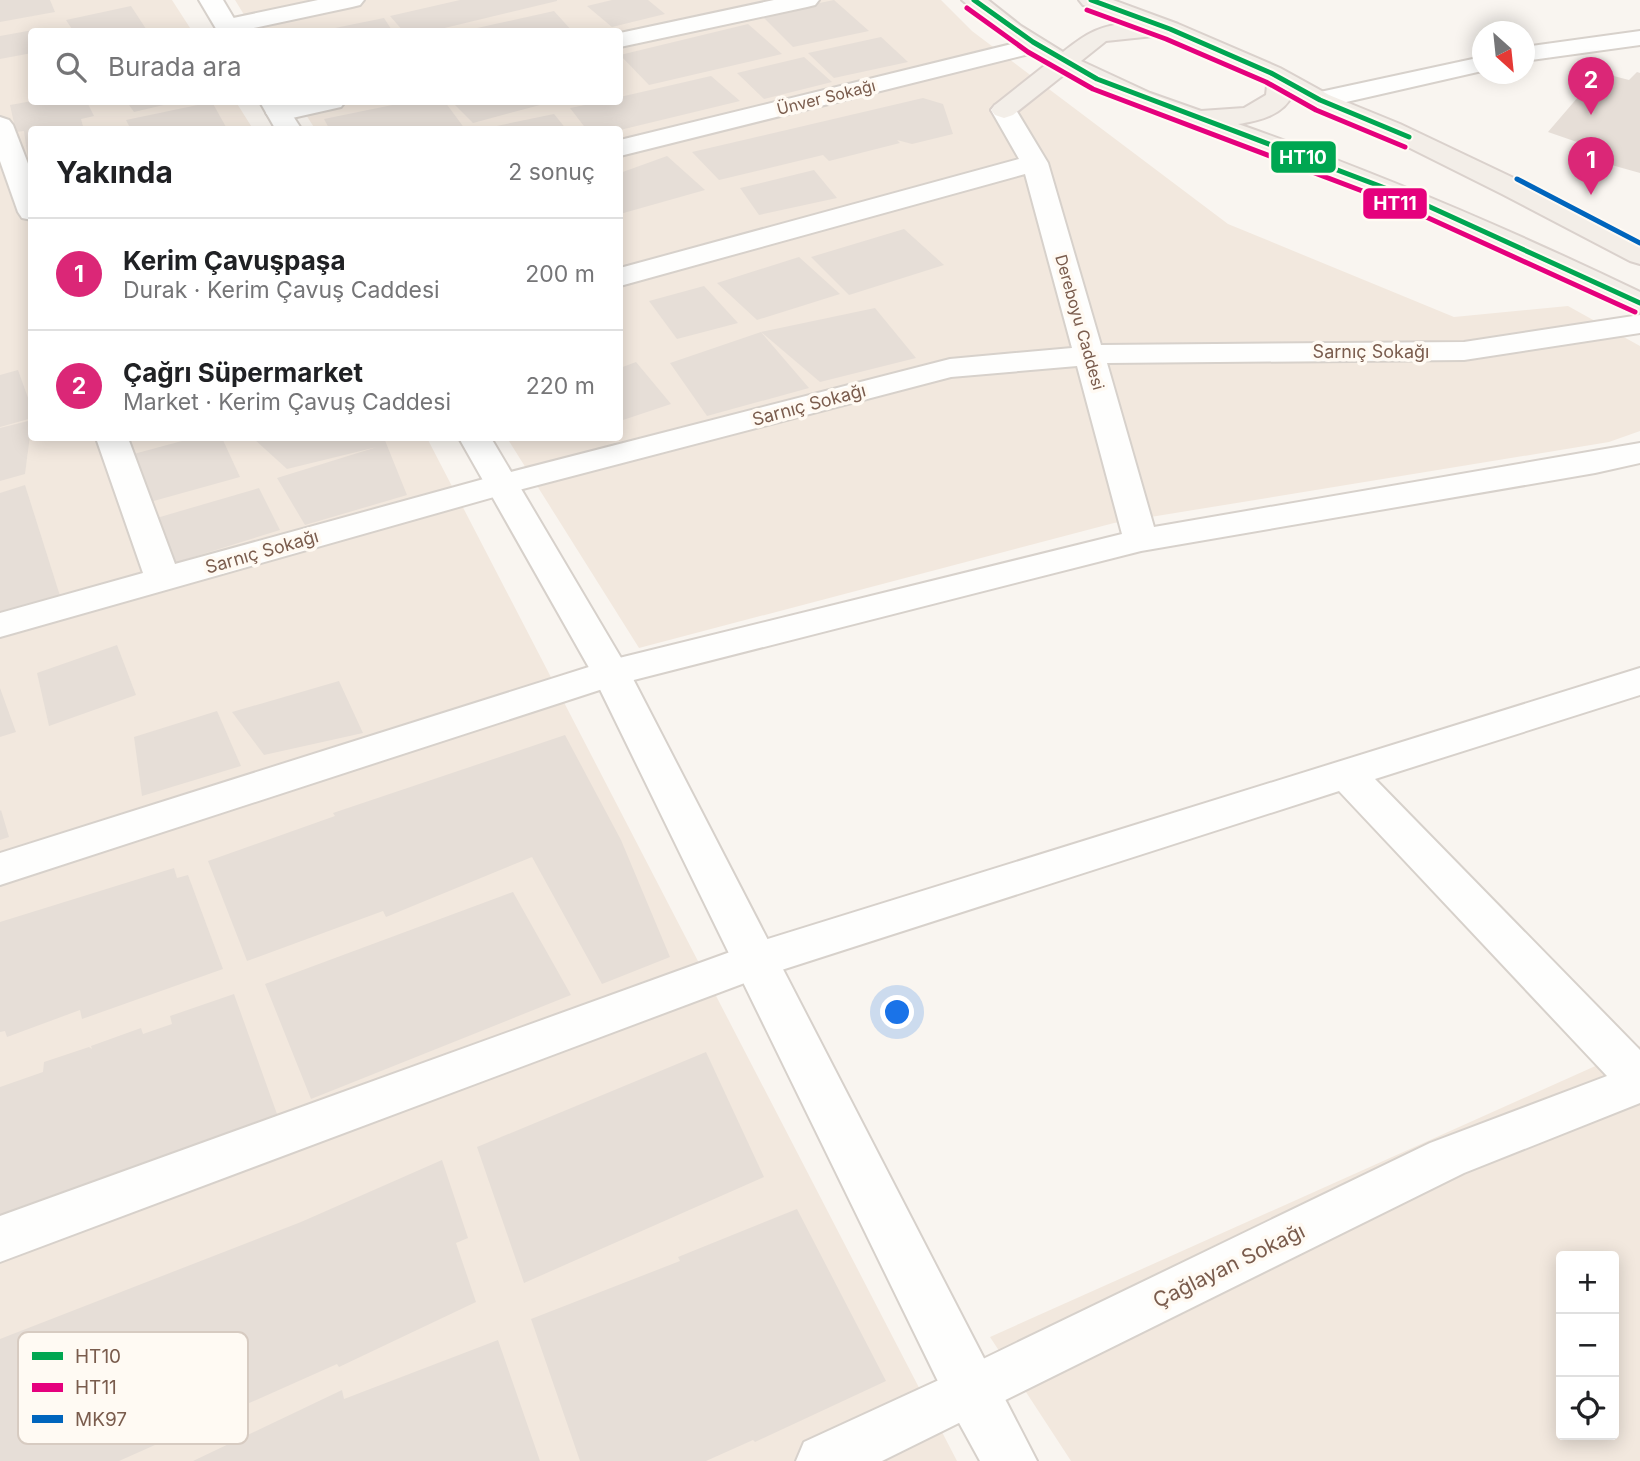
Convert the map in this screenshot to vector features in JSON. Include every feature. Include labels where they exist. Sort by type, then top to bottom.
[{"type":"main road","points":[[974,0],[1031,46],[1125,93],[1419,199],[1640,303]]},
{"type":"main road","points":[[1091,0],[1170,29],[1271,73],[1320,100],[1415,140],[1640,255]]},
{"type":"main road","points":[[1004,110],[1098,36],[1134,29],[1170,29]]},
{"type":"main road","points":[[1187,115],[1238,117],[1271,106],[1279,97],[1279,86],[1271,73]]},
{"type":"main road","points":[[1004,110],[1031,99],[1125,93]]},
{"type":"street","points":[[211,0],[227,28]]},
{"type":"street","points":[[232,28],[352,0]]},
{"type":"street","points":[[623,39],[807,0]]},
{"type":"street","points":[[1535,52],[1640,38]]},
{"type":"street","name":"Ünver Sokağı","points":[[623,147],[1031,46]]},
{"type":"street","points":[[1320,100],[1472,66]]},
{"type":"street","points":[[280,115],[320,105]]},
{"type":"street","name":"Dereboyu Caddesi","points":[[1004,110],[1035,163],[1141,540]]},
{"type":"street","points":[[0,125],[28,201]]},
{"type":"street","points":[[623,276],[1035,163]]},
{"type":"street","name":"Sarnıç Sokağı","points":[[0,625],[503,484],[950,368],[1125,352],[1464,351],[1640,324]]},
{"type":"street","points":[[113,441],[163,579]]},
{"type":"street","points":[[477,441],[611,673],[971,1392],[1010,1461]]},
{"type":"street","points":[[0,869],[611,673],[1141,540],[1595,463],[1640,453]]},
{"type":"street","points":[[0,1239],[755,961],[1640,681]]},
{"type":"street","points":[[1345,773],[1640,1082]]},
{"type":"street","name":"Çağlayan Sokağı","points":[[823,1461],[971,1392],[1447,1158],[1640,1082]]},
{"type":"shaded area","points":[[0,0],[172,0],[190,28],[28,28],[28,105],[238,105],[251,126],[28,126],[28,441],[429,441],[957,1461],[0,1461]]},
{"type":"shaded area","points":[[235,0],[941,0],[972,31],[1228,224],[1454,317],[1568,306],[1640,346],[1640,431],[1609,442],[1114,523],[639,648],[509,441],[623,441],[623,126],[313,126],[300,105],[623,105],[623,28],[252,28]]},
{"type":"shaded area","points":[[1640,1046],[1640,1461],[1071,1461],[990,1337]]},
{"type":"building","points":[[0,0],[50,0],[55,12],[0,22]]},
{"type":"building","points":[[460,0],[557,0],[445,28],[400,28],[390,16]]},
{"type":"building","points":[[612,0],[648,0],[665,14],[612,27],[587,6]]},
{"type":"building","points":[[834,0],[869,31],[793,47],[761,15]]},
{"type":"building","points":[[131,6],[145,28],[71,28],[66,20]]},
{"type":"building","points":[[554,11],[569,28],[477,28]]},
{"type":"building","points":[[384,18],[390,28],[335,28]]},
{"type":"building","points":[[748,24],[782,54],[649,85],[623,58],[623,54]]},
{"type":"building","points":[[28,31],[28,54],[0,59],[0,36]]},
{"type":"building","points":[[881,37],[908,62],[834,78],[808,53]]},
{"type":"building","points":[[804,57],[832,82],[764,99],[737,73]]},
{"type":"building","points":[[1637,72],[1640,73],[1640,173],[1569,153],[1577,142],[1548,132],[1597,75],[1606,74],[1629,80]]},
{"type":"building","points":[[711,76],[740,101],[623,129],[623,126],[584,126],[570,108],[585,105],[623,105],[623,96]]},
{"type":"building","points":[[923,98],[943,104],[953,134],[912,144],[897,140],[900,143],[829,161],[823,155],[719,180],[692,152]]},
{"type":"building","points":[[28,102],[28,105],[88,105],[94,116],[81,119],[83,126],[28,126],[28,160],[24,131],[16,132],[10,105]]},
{"type":"building","points":[[129,105],[164,105],[134,112]]},
{"type":"building","points":[[198,105],[214,105],[225,126],[129,126],[126,120]]},
{"type":"building","points":[[392,105],[447,105],[463,126],[328,126],[324,119]]},
{"type":"building","points":[[455,105],[540,105],[473,123]]},
{"type":"building","points":[[554,114],[564,126],[497,126]]},
{"type":"building","points":[[667,156],[705,190],[623,213],[623,172]]},
{"type":"building","points":[[814,170],[837,198],[759,215],[740,188]]},
{"type":"building","points":[[904,229],[944,265],[849,295],[811,257]]},
{"type":"building","points":[[799,257],[840,294],[757,320],[717,283]]},
{"type":"building","points":[[704,286],[738,323],[677,339],[649,301]]},
{"type":"building","points":[[875,308],[916,358],[820,382],[761,332]]},
{"type":"building","points":[[761,332],[809,388],[707,416],[670,363]]},
{"type":"building","points":[[636,362],[671,404],[623,420],[623,367]]},
{"type":"building","points":[[18,370],[28,398],[28,419],[0,427],[0,375]]},
{"type":"building","points":[[28,421],[29,441],[25,474],[0,481],[0,428]]},
{"type":"building","points":[[182,441],[223,441],[240,477],[150,502],[130,455]]},
{"type":"building","points":[[256,441],[385,441],[407,495],[305,525],[277,478],[377,447],[287,469]]},
{"type":"building","points":[[25,485],[61,599],[0,620],[0,493]]},
{"type":"building","points":[[259,488],[280,530],[171,564],[143,522]]},
{"type":"building","points":[[117,645],[136,695],[49,726],[37,673]]},
{"type":"building","points":[[339,681],[363,733],[264,755],[232,712]]},
{"type":"building","points":[[0,688],[16,732],[0,737]]},
{"type":"building","points":[[217,711],[241,766],[142,796],[134,737]]},
{"type":"building","points":[[565,735],[621,840],[670,957],[602,984],[532,857],[386,917],[383,911],[247,961],[208,861],[335,816],[333,813]]},
{"type":"building","points":[[0,811],[9,837],[0,840]]},
{"type":"building","points":[[174,868],[177,878],[188,875],[223,969],[82,1019],[80,1010],[7,1037],[5,1031],[0,1032],[0,922]]},
{"type":"building","points":[[513,892],[571,995],[311,1099],[265,984]]},
{"type":"building","points":[[234,994],[277,1114],[0,1221],[0,1087],[43,1072],[44,1062],[89,1047],[92,1049],[91,1046],[141,1028],[143,1034],[172,1024],[170,1016]]},
{"type":"building","points":[[706,1052],[764,1177],[524,1283],[477,1147]]},
{"type":"building","points":[[442,1160],[468,1238],[456,1243],[476,1302],[339,1367],[337,1364],[248,1404],[248,1332],[18,1332],[301,1222]]},
{"type":"building","points":[[797,1209],[886,1381],[755,1442],[753,1440],[706,1461],[580,1461],[531,1319],[680,1261],[678,1257]]},
{"type":"building","points":[[18,1332],[18,1444],[157,1444],[119,1461],[0,1461],[0,1339]]},
{"type":"building","points":[[498,1340],[540,1461],[193,1461],[229,1444],[248,1444],[248,1435],[342,1390],[344,1399]]},
{"type":"transit line","name":"HT10","points":[[974,0],[1033,42],[1097,79],[1406,196],[1640,303]]},
{"type":"transit line","name":"HT10","points":[[1091,0],[1170,29],[1271,73],[1320,100],[1409,137]]},
{"type":"transit line","name":"HT11","points":[[967,8],[1028,52],[1093,89],[1402,206],[1635,312]]},
{"type":"transit line","name":"HT11","points":[[1087,10],[1166,39],[1266,82],[1316,110],[1405,147]]},
{"type":"transit line","name":"MK97","points":[[1517,179],[1640,243]]},
{"type":"place","name":"Çağrı Süpermarket","points":[[1591,115]]},
{"type":"place","name":"Kerim Çavuşpaşa","points":[[1591,195]]}]
